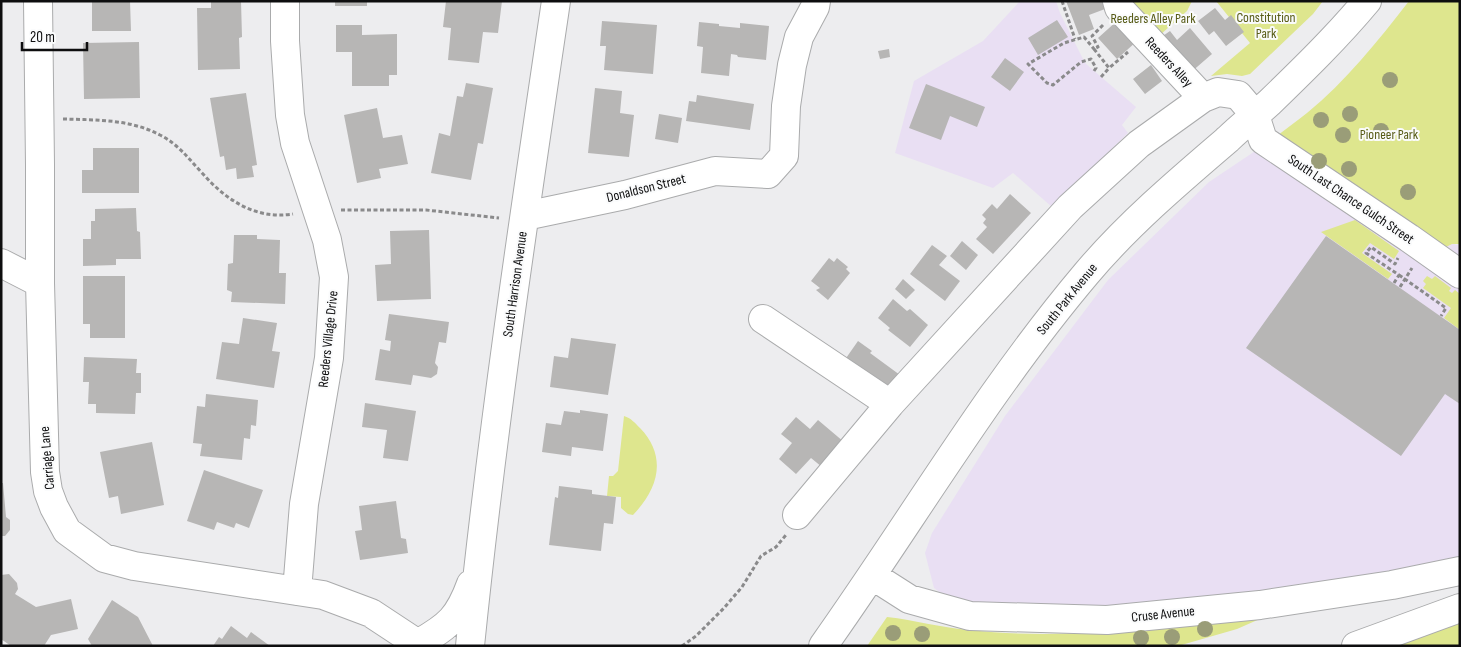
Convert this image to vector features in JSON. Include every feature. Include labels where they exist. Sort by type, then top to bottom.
[{"type":"street","name":"Carriage Lane","points":[[38,1],[40,283],[45,472],[48,491],[67,531],[104,558],[134,566],[323,595],[371,613],[420,644]]},
{"type":"street","name":"Reeders Village Drive","points":[[285,1],[285,41],[290,115],[294,137],[327,240],[334,277],[329,358],[304,504],[297,591]]},
{"type":"street","name":"South Harrison Avenue","points":[[470,646],[477,566],[524,216],[556,1]]},
{"type":"street","name":"Donaldson Street","points":[[524,216],[625,195],[715,171],[768,174],[784,156],[786,106],[792,65],[799,37],[815,7],[816,1]]},
{"type":"street","name":"South Park Avenue","points":[[824,646],[873,576],[980,413],[1031,342],[1087,273],[1178,182],[1269,103],[1367,1]]},
{"type":"street","name":"Reeders Alley","points":[[1118,5],[1145,37],[1196,90],[1238,95],[1255,115]]},
{"type":"street","points":[[797,515],[890,404],[1070,207],[1196,90]]},
{"type":"street","name":"South Last Chance Gulch Street","points":[[1255,115],[1263,140],[1460,274]]},
{"type":"street","points":[[1,263],[40,283]]},
{"type":"street","points":[[763,319],[890,404]]},
{"type":"street","name":"South Harrison Avenue","points":[[420,644],[443,630],[456,614],[465,599],[477,566]]},
{"type":"street","name":"Cruse Avenue","points":[[873,576],[909,599],[970,616],[1107,620],[1260,605],[1392,586],[1460,571]]},
{"type":"street","points":[[1356,646],[1460,608]]},
{"type":"path","points":[[1062,1],[1075,39]]},
{"type":"path","points":[[1094,49],[1098,47],[1092,36],[1118,5]]},
{"type":"path","points":[[1094,71],[1096,68],[1091,59],[1081,62],[1053,84],[1047,84],[1028,64],[1064,43],[1084,37],[1109,68]]},
{"type":"path","points":[[1101,77],[1145,37]]},
{"type":"path","points":[[40,120],[104,120],[131,124],[160,135],[181,149],[221,192],[245,208],[270,215],[286,215],[317,210],[391,209],[426,210],[492,218],[524,216]]},
{"type":"path","points":[[1409,238],[1394,264],[1370,247],[1366,253],[1446,308],[1440,316]]},
{"type":"path","points":[[1400,287],[1414,266]]},
{"type":"path","points":[[1394,283],[1399,275]]},
{"type":"path","points":[[682,646],[696,636],[724,608],[742,587],[762,556],[776,547],[791,528],[797,515]]},
{"type":"shaded area","points":[[1020,1],[1056,1],[1085,63],[1136,107],[1122,125],[1128,133],[1052,207],[1013,173],[993,188],[895,153],[914,81],[983,41]]},
{"type":"shaded area","points":[[1273,139],[1456,245],[1460,244],[1460,558],[1365,576],[1202,599],[1109,607],[955,603],[934,588],[925,553],[932,533],[1005,416],[1108,280],[1209,182]]},
{"type":"green space","name":"Reeders Alley Park","points":[[1117,1],[1192,1],[1187,11],[1151,43]]},
{"type":"green space","name":"Constitution Park","points":[[1216,1],[1323,1],[1313,14],[1250,74],[1242,76],[1227,74],[1211,76],[1250,43]]},
{"type":"green space","name":"Pioneer Park","points":[[1409,1],[1460,1],[1460,244],[1452,244],[1442,249],[1273,139],[1307,113],[1335,88],[1373,46]]},
{"type":"green space","points":[[1355,220],[1399,251],[1394,259],[1370,243],[1362,253],[1392,274],[1388,279],[1321,232]]},
{"type":"green space","points":[[1427,276],[1432,279],[1435,276],[1451,288],[1449,291],[1452,293],[1455,290],[1460,294],[1460,330],[1444,318],[1451,308],[1423,288],[1426,284],[1423,281]]},
{"type":"green space","points":[[624,416],[635,423],[649,439],[657,461],[654,484],[649,495],[633,515],[628,514],[621,508],[621,497],[607,496],[609,476],[613,476],[618,471]]},
{"type":"green space","points":[[887,617],[960,629],[1043,634],[1116,631],[1262,618],[1237,629],[1178,646],[867,646]]},
{"type":"green space","points":[[1460,621],[1460,646],[1383,646]]},
{"type":"building","points":[[92,1],[130,1],[131,31],[92,31]]},
{"type":"building","points":[[211,1],[241,1],[242,37],[239,38],[240,69],[198,70],[197,8],[211,8]]},
{"type":"building","points":[[335,1],[367,1],[367,6],[335,6]]},
{"type":"building","points":[[446,1],[502,1],[498,33],[483,32],[479,63],[448,60],[451,28],[443,27]]},
{"type":"building","points":[[1066,1],[1102,1],[1105,9],[1089,15],[1094,29],[1079,35]]},
{"type":"building","points":[[1215,8],[1225,20],[1231,15],[1244,32],[1226,46],[1214,31],[1209,35],[1198,21]]},
{"type":"building","points":[[1057,20],[1068,37],[1038,55],[1028,38]]},
{"type":"building","points":[[1118,20],[1137,41],[1117,59],[1098,38]]},
{"type":"building","points":[[602,21],[657,25],[653,74],[604,70],[606,46],[600,46]]},
{"type":"building","points":[[699,22],[740,28],[740,23],[769,26],[766,60],[738,57],[731,54],[729,76],[701,73],[703,47],[697,46]]},
{"type":"building","points":[[336,25],[362,25],[362,35],[397,34],[397,75],[389,75],[389,86],[352,86],[352,52],[336,52]]},
{"type":"building","points":[[1190,28],[1212,54],[1190,73],[1160,38],[1170,31],[1177,40]]},
{"type":"building","points":[[139,42],[140,98],[84,99],[83,43]]},
{"type":"building","points":[[889,49],[890,57],[880,59],[878,51]]},
{"type":"building","points":[[1005,58],[1024,72],[1010,91],[991,77]]},
{"type":"building","points":[[1151,65],[1162,81],[1145,94],[1133,79]]},
{"type":"building","points":[[466,83],[493,88],[483,144],[478,143],[471,180],[431,173],[439,133],[450,136],[457,96],[463,97]]},
{"type":"building","points":[[926,84],[985,107],[977,127],[950,116],[941,140],[909,128]]},
{"type":"building","points":[[595,88],[622,91],[620,113],[634,115],[629,157],[588,153]]},
{"type":"building","points":[[246,93],[257,165],[252,166],[254,177],[237,179],[236,168],[226,170],[224,156],[220,157],[210,98]]},
{"type":"building","points":[[697,95],[754,104],[750,130],[686,121],[689,101],[696,102]]},
{"type":"building","points":[[377,108],[383,138],[402,135],[408,164],[379,169],[381,178],[357,183],[344,115]]},
{"type":"building","points":[[659,114],[682,118],[678,143],[655,139]]},
{"type":"building","points":[[93,148],[139,148],[139,193],[82,193],[82,170],[93,170]]},
{"type":"building","points":[[1010,194],[1031,213],[993,254],[976,239],[987,227],[983,223],[986,219],[982,215],[992,204],[997,209]]},
{"type":"building","points":[[136,208],[137,231],[140,232],[141,259],[116,259],[116,265],[83,266],[83,239],[91,239],[91,221],[95,221],[95,209]]},
{"type":"building","points":[[429,230],[431,299],[377,301],[375,265],[391,264],[390,231]]},
{"type":"building","points":[[234,235],[257,235],[257,239],[280,240],[279,273],[286,273],[285,304],[231,302],[232,292],[227,290],[228,264],[233,263]]},
{"type":"building","points":[[1326,236],[1460,330],[1460,404],[1445,394],[1401,456],[1246,348]]},
{"type":"building","points":[[962,241],[978,255],[966,270],[950,256]]},
{"type":"building","points":[[932,245],[947,256],[939,265],[960,281],[945,301],[910,274]]},
{"type":"building","points":[[829,258],[834,262],[837,258],[848,267],[846,269],[850,273],[828,300],[816,290],[820,288],[811,281]]},
{"type":"building","points":[[83,276],[125,276],[125,338],[90,338],[90,324],[83,324]]},
{"type":"building","points":[[903,279],[915,290],[906,299],[895,289]]},
{"type":"building","points":[[893,299],[907,311],[910,309],[928,325],[910,347],[888,330],[890,328],[878,318]]},
{"type":"building","points":[[389,314],[449,322],[446,343],[439,342],[435,363],[438,367],[437,374],[431,378],[413,375],[411,385],[375,380],[380,349],[390,351],[391,341],[385,340]]},
{"type":"building","points":[[243,318],[277,323],[272,351],[280,352],[274,388],[216,379],[222,342],[239,344]]},
{"type":"building","points":[[571,338],[616,344],[608,395],[550,387],[554,356],[568,358]]},
{"type":"building","points":[[858,341],[872,351],[870,353],[900,375],[888,393],[844,361]]},
{"type":"building","points":[[84,357],[137,359],[136,373],[141,373],[141,393],[136,393],[135,414],[96,413],[96,404],[88,404],[89,382],[83,382]]},
{"type":"building","points":[[206,394],[258,400],[256,426],[251,425],[250,439],[244,438],[242,460],[200,456],[202,444],[193,443],[197,406],[205,407]]},
{"type":"building","points":[[365,403],[416,411],[408,461],[383,458],[387,430],[362,427]]},
{"type":"building","points":[[580,410],[608,414],[603,451],[572,447],[571,456],[542,452],[546,423],[561,425],[564,411],[580,413]]},
{"type":"building","points":[[796,417],[810,429],[818,420],[844,442],[822,467],[811,458],[796,474],[779,459],[792,443],[781,434]]},
{"type":"building","points":[[152,442],[164,505],[121,514],[118,496],[109,498],[100,452]]},
{"type":"building","points":[[204,470],[263,490],[249,528],[236,523],[234,528],[217,522],[214,530],[187,521]]},
{"type":"building","points":[[1,483],[3,483],[6,517],[10,520],[10,530],[5,536],[1,536]]},
{"type":"building","points":[[559,486],[592,490],[592,494],[616,497],[613,524],[604,523],[601,551],[549,545],[555,497],[558,498]]},
{"type":"building","points":[[396,501],[401,538],[406,539],[408,553],[360,560],[355,531],[362,530],[359,506]]},
{"type":"building","points":[[9,574],[17,583],[18,589],[15,594],[36,607],[71,599],[78,629],[51,635],[44,646],[11,646],[1,639],[1,575]]},
{"type":"building","points":[[112,600],[138,617],[153,646],[92,646],[88,639]]},
{"type":"building","points":[[231,626],[247,638],[251,632],[270,646],[213,646],[219,637],[222,639]]}]
